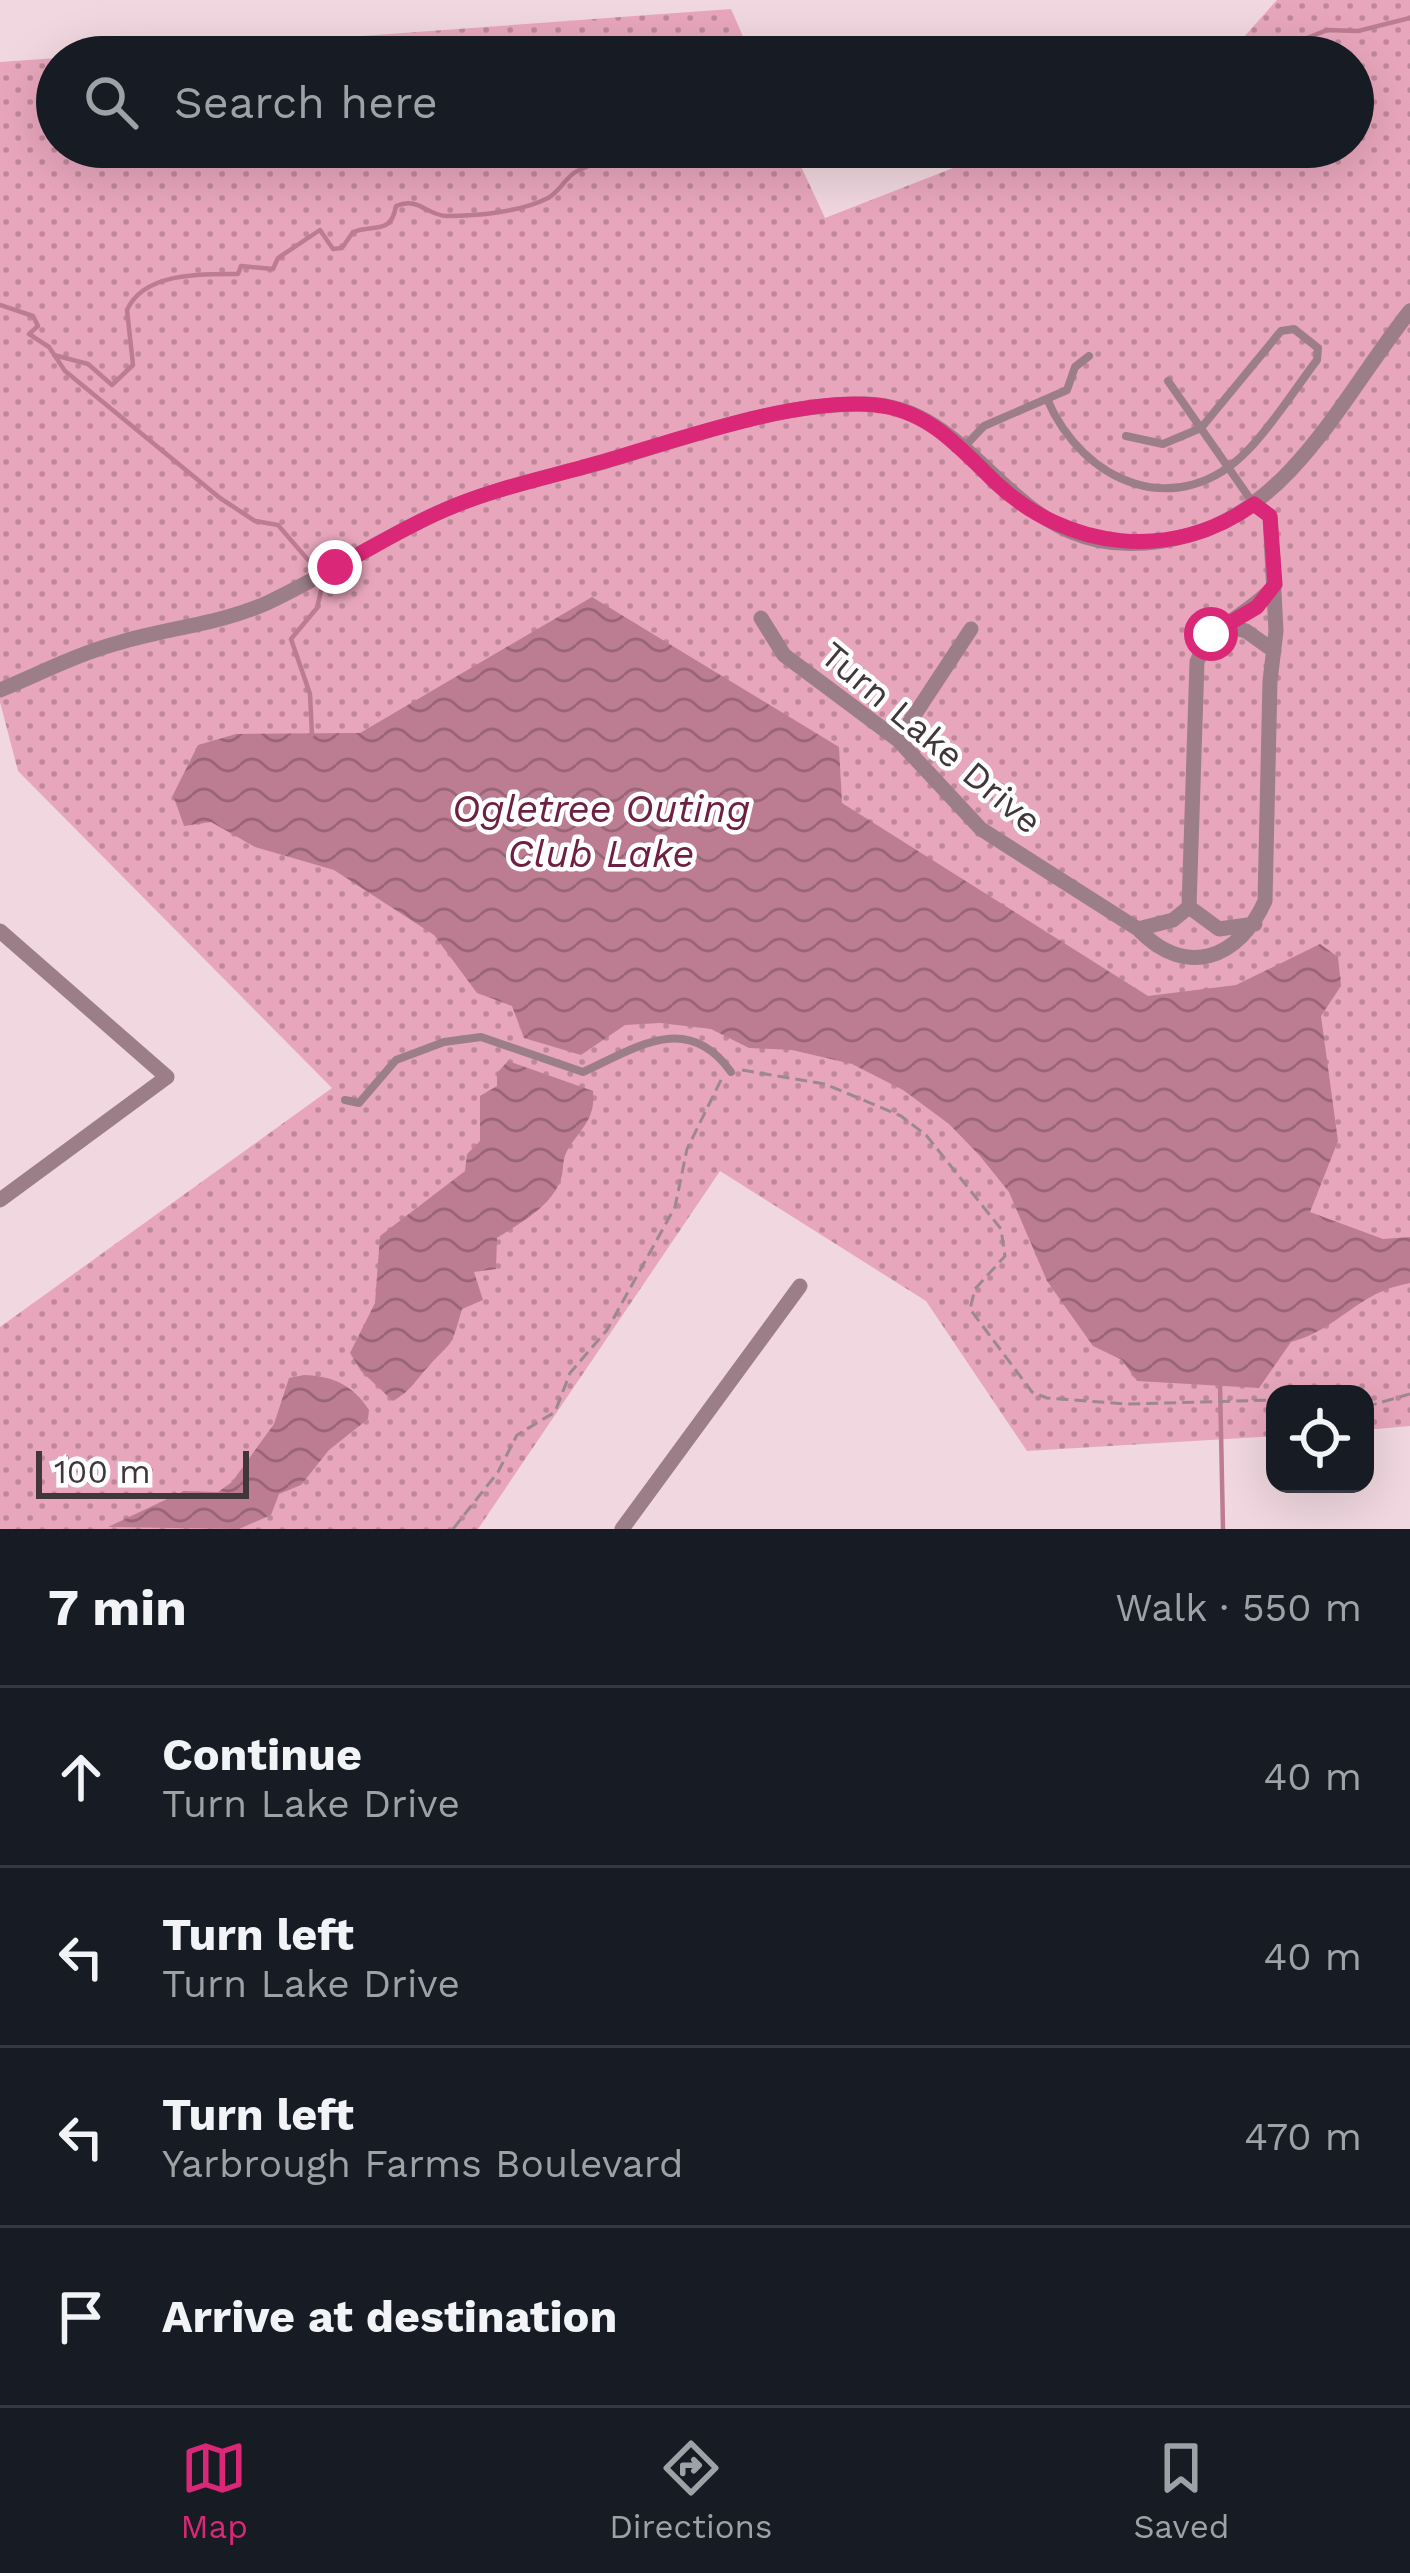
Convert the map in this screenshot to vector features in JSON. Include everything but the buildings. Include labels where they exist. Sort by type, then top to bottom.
[{"type":"street","points":[[0,690],[118,643],[265,604],[471,499],[724,427],[830,407],[878,405],[918,416],[963,448],[1039,516],[1098,539],[1158,542],[1193,534],[1254,504],[1281,479],[1410,311]]},
{"type":"street","points":[[1189,907],[1219,929],[1255,924],[1264,901],[1275,584],[1270,516],[1254,504]]},
{"type":"street","points":[[1138,929],[1173,920],[1189,907],[1197,662],[1202,646],[1225,625],[1257,607],[1275,584]]},
{"type":"street","name":"Turn Lake Drive","points":[[760,618],[784,656],[898,740],[982,829],[1172,953],[1207,956],[1245,938],[1255,924]]},
{"type":"street","points":[[1225,625],[1246,631],[1274,651]]},
{"type":"street","points":[[898,740],[971,629]]},
{"type":"street","points":[[0,931],[167,1077],[0,1200]]},
{"type":"street","points":[[622,1529],[800,1286]]},
{"type":"lane","points":[[1047,399],[1088,462],[1132,484],[1171,490],[1228,466],[1248,450],[1318,360],[1318,349],[1294,329],[1281,331],[1202,428],[1163,444],[1126,436]]},
{"type":"lane","points":[[963,448],[984,426],[1067,390],[1075,367],[1089,356]]},
{"type":"lane","points":[[1168,381],[1254,504]]},
{"type":"lane","points":[[345,1100],[359,1103],[368,1096],[396,1060],[444,1042],[481,1037],[583,1072],[641,1041],[689,1042],[708,1049],[730,1072]]},
{"type":"path","points":[[453,1529],[498,1472],[518,1435],[556,1412],[570,1373],[607,1330],[675,1207],[687,1149],[718,1083],[730,1072],[756,1070],[825,1084],[872,1101],[926,1135],[1000,1229],[1005,1256],[975,1289],[970,1309],[1032,1392],[1063,1401],[1202,1404],[1266,1400]]},
{"type":"path","points":[[1374,1404],[1410,1394]]},
{"type":"shaded area","points":[[1277,0],[1410,0],[1410,1426],[1374,1429],[1374,1385],[1266,1385],[1266,1437],[1027,1451],[926,1301],[720,1171],[478,1529],[0,1529],[0,1327],[332,1088],[18,771],[0,702],[0,62],[36,59],[36,168],[802,168],[825,218],[953,168],[1374,168],[1374,36],[1245,36]]},
{"type":"shaded area","points":[[731,9],[743,36],[361,36]]},
{"type":"water","name":"Ogletree Outing Club Lake","points":[[592,597],[839,747],[842,803],[1148,996],[1236,985],[1320,944],[1338,957],[1341,986],[1321,1016],[1338,1141],[1310,1212],[1383,1239],[1410,1237],[1410,1283],[1375,1295],[1323,1329],[1291,1342],[1259,1388],[1137,1381],[1122,1360],[1093,1346],[1047,1281],[1009,1192],[949,1124],[903,1090],[852,1064],[792,1050],[749,1048],[711,1029],[660,1023],[625,1025],[581,1055],[524,1038],[512,1006],[477,993],[434,935],[334,870],[255,847],[211,822],[184,826],[173,795],[198,745],[236,734],[360,733]]},
{"type":"water","points":[[508,1061],[593,1091],[592,1110],[565,1154],[561,1179],[550,1198],[497,1238],[496,1269],[474,1272],[483,1300],[462,1309],[450,1343],[393,1401],[361,1371],[350,1353],[375,1303],[380,1236],[465,1171],[467,1154],[480,1141],[480,1096],[497,1086],[497,1073]]},
{"type":"water","points":[[324,1377],[349,1388],[369,1410],[368,1419],[329,1450],[301,1485],[279,1494],[271,1515],[239,1529],[108,1527],[184,1491],[218,1492],[232,1482],[274,1424],[289,1378]]},
{"type":"waterway","points":[[1312,36],[1410,18]]},
{"type":"waterway","points":[[54,355],[88,364],[112,385],[133,365],[127,310],[146,288],[192,275],[238,274],[241,266],[273,269],[278,258],[320,230],[333,249],[342,248],[353,232],[386,225],[396,206],[404,204],[447,216],[525,207],[548,198],[585,168]]},
{"type":"waterway","points":[[0,305],[33,316],[38,326],[29,334],[49,347],[65,371],[220,498],[255,521],[278,525],[309,561]]},
{"type":"waterway","points":[[312,735],[310,694],[291,639],[317,608],[323,582]]},
{"type":"waterway","points":[[1220,1383],[1223,1529]]},
{"type":"route","points":[[335,567],[471,499],[724,427],[830,407],[878,405],[918,416],[952,438],[994,481],[1039,516],[1098,539],[1158,542],[1224,522],[1254,504],[1270,516],[1275,584],[1257,607],[1211,634]]}]
